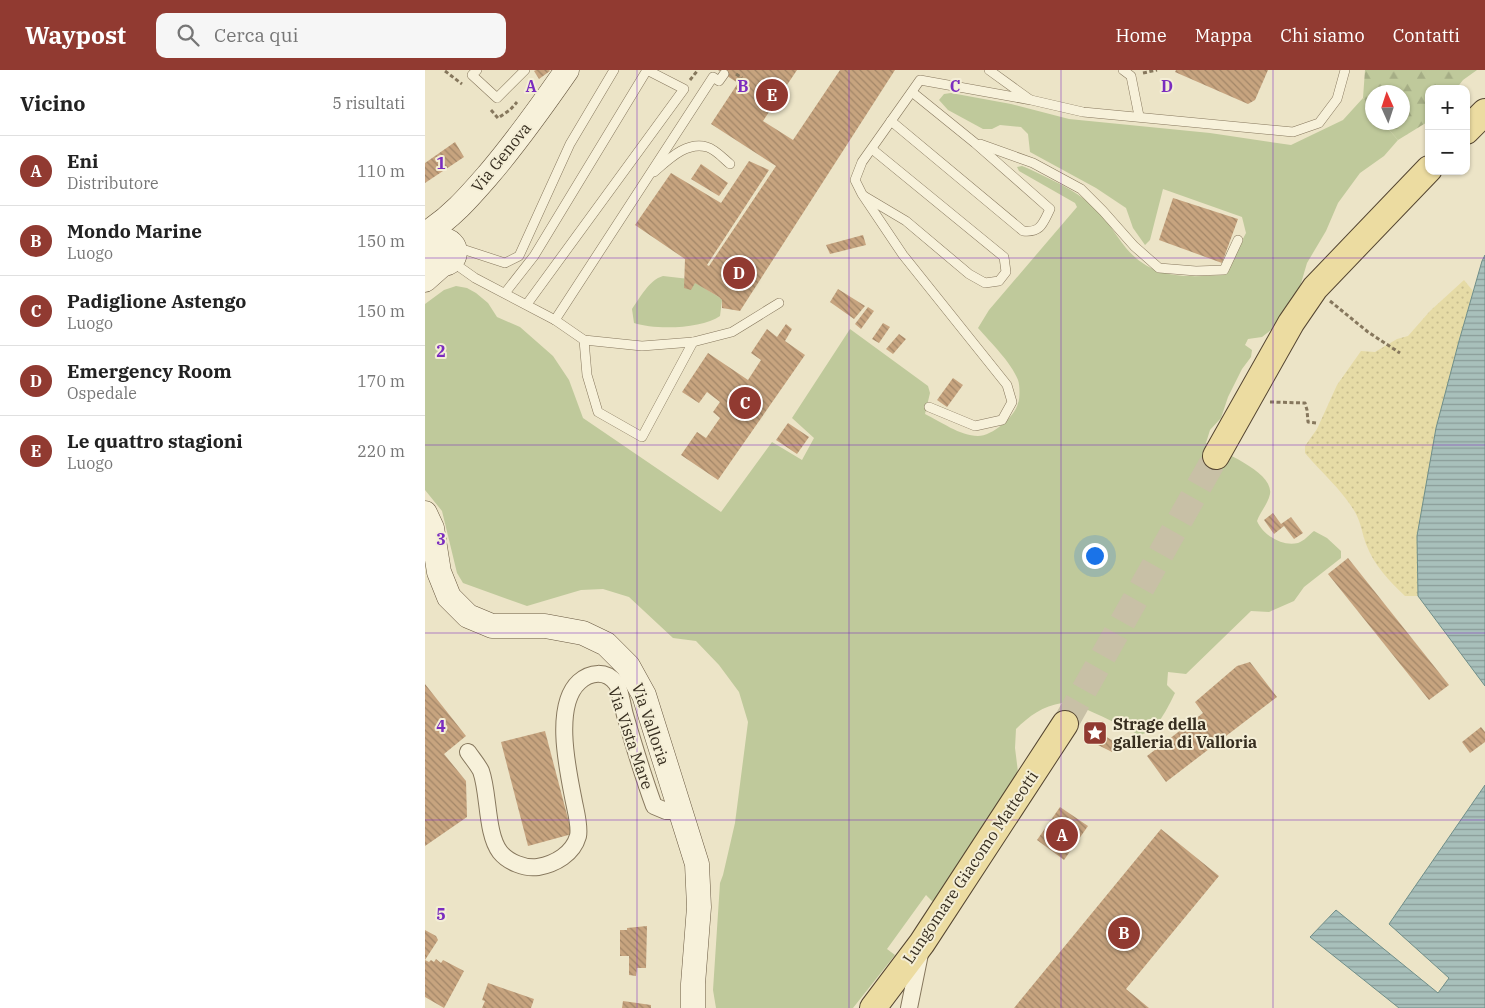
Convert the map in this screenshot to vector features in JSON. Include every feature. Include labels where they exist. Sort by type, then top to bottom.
[{"type":"main road","points":[[1467,130],[1485,112]]},
{"type":"main road","points":[[1215,456],[1291,322],[1315,288],[1425,173]]},
{"type":"main road","name":"Lungomare Giacomo Matteotti","points":[[873,1008],[922,943],[1065,724]]},
{"type":"street","name":"Via Genova","points":[[440,246],[458,209],[516,142],[567,70]]},
{"type":"street","points":[[425,280],[440,246]]},
{"type":"street","name":"Via Valloria","points":[[425,513],[432,528],[439,572],[449,597],[468,616],[491,626],[545,626],[583,633],[605,644],[628,666],[644,695],[697,864],[699,907],[693,1008]]},
{"type":"street","name":"Via Vista Mare","points":[[468,752],[480,770],[493,838],[500,852],[516,864],[536,867],[554,862],[569,852],[578,835],[576,813],[565,758],[564,723],[569,694],[578,682],[589,674],[603,674],[616,683],[642,773],[654,806],[666,811],[680,811]]},
{"type":"street","points":[[909,1008],[922,943]]},
{"type":"lane","points":[[477,70],[472,75],[497,98],[525,70]]},
{"type":"lane","points":[[440,246],[505,263],[519,256],[570,144],[614,70]]},
{"type":"lane","points":[[505,293],[534,256],[647,70],[684,89],[527,304]]},
{"type":"lane","points":[[922,70],[920,80],[862,162],[855,180],[862,194],[903,255],[1007,385],[1012,402],[1002,420],[975,426],[929,407]]},
{"type":"lane","points":[[989,70],[1031,100]]},
{"type":"lane","points":[[1123,70],[1131,76],[1139,116]]},
{"type":"lane","points":[[920,80],[1031,100],[1083,112],[1293,132],[1319,123],[1337,99],[1345,70]]},
{"type":"lane","points":[[555,320],[713,77],[719,81],[723,74]]},
{"type":"lane","points":[[891,121],[1023,231],[1033,232],[1042,226],[1050,209],[975,143],[912,92]]},
{"type":"lane","points":[[975,143],[1033,163],[1081,189],[1134,246],[1159,268],[1196,271],[1224,270],[1238,240]]},
{"type":"lane","points":[[646,179],[673,156],[690,147],[708,147],[730,164]]},
{"type":"lane","points":[[862,194],[906,221],[969,274],[985,283],[999,282],[1006,272],[1004,258],[872,149]]},
{"type":"lane","points":[[440,246],[475,278],[555,320],[583,340],[642,346],[693,342],[732,332],[779,303]]},
{"type":"lane","points":[[583,340],[587,374],[598,412],[642,437],[693,342]]},
{"type":"path","points":[[1315,288],[1367,332],[1400,353]]},
{"type":"path","points":[[1270,402],[1305,403],[1308,422],[1316,422]]},
{"type":"green space","points":[[1365,70],[1477,70],[1459,85],[1425,85],[1425,123],[1398,140],[1389,130],[1410,130],[1410,85],[1365,85],[1365,101],[1363,98]]},
{"type":"green space","points":[[951,93],[1011,104],[1069,119],[1210,133],[1291,145],[1343,120],[1363,98],[1365,101],[1365,130],[1389,130],[1398,140],[1384,156],[1360,173],[1338,203],[1326,231],[1307,263],[1297,297],[1275,327],[1262,337],[1248,339],[1245,345],[1252,350],[1251,357],[1242,369],[1228,397],[1221,418],[1210,430],[1206,443],[1246,464],[1264,478],[1269,486],[1270,494],[1257,521],[1268,535],[1274,539],[1292,544],[1300,542],[1314,531],[1327,538],[1341,551],[1341,558],[1304,587],[1294,601],[1269,612],[1251,611],[1186,674],[1168,672],[1167,685],[1175,693],[1169,706],[1152,729],[1140,735],[1089,710],[1062,703],[1043,709],[1021,724],[1016,729],[1015,748],[1018,772],[1010,796],[935,904],[926,895],[887,949],[895,955],[853,1008],[716,1008],[713,990],[720,883],[735,823],[748,722],[739,692],[719,665],[696,641],[673,638],[629,597],[603,589],[581,590],[527,606],[463,583],[457,573],[442,511],[425,490],[425,304],[444,290],[456,286],[467,288],[476,293],[488,303],[497,317],[520,327],[553,356],[569,380],[583,418],[721,512],[772,442],[802,460],[814,438],[792,418],[850,329],[928,386],[930,393],[925,414],[964,434],[978,436],[990,433],[1008,420],[1016,408],[1019,398],[1018,380],[1011,366],[978,328],[989,310],[1077,207],[1075,203],[1019,171],[1017,167],[1022,166],[1044,176],[1070,189],[1086,200],[1102,216],[1126,248],[1147,266],[1159,271],[1183,276],[1224,275],[1246,233],[1242,217],[1163,189],[1150,240],[1145,245],[1133,228],[1126,208],[1096,188],[1030,152],[1028,134],[1021,127],[1000,125],[992,129],[983,129],[948,110],[939,100],[944,94]]},
{"type":"green space","points":[[663,276],[689,279],[719,297],[722,300],[720,316],[702,324],[678,327],[654,327],[634,323],[632,309],[649,285]]},
{"type":"sand","points":[[1464,280],[1473,291],[1459,341],[1417,536],[1418,596],[1405,596],[1378,566],[1369,552],[1355,512],[1338,489],[1305,453],[1305,446],[1317,429],[1337,385],[1361,351],[1375,352],[1397,339],[1408,336],[1430,311]]},
{"type":"water","points":[[1485,255],[1485,686],[1418,596],[1417,536],[1436,428],[1459,341]]},
{"type":"water","points":[[1485,785],[1485,1008],[1399,1008],[1310,937],[1336,910],[1438,993],[1449,978],[1389,924]]},
{"type":"building","points":[[718,70],[797,70],[763,121],[793,140],[840,70],[895,70],[740,311],[722,308],[722,300],[719,297],[695,283],[691,290],[684,288],[685,259],[635,225],[671,173],[721,203],[749,161],[769,170],[707,265],[709,266],[776,166],[711,124],[738,83]]},
{"type":"building","points":[[1176,70],[1268,70],[1255,100],[1248,104],[1175,72]]},
{"type":"building","points":[[534,71],[550,71],[539,79]]},
{"type":"building","points":[[455,142],[464,157],[425,183],[425,163]]},
{"type":"building","points":[[701,164],[728,183],[719,196],[691,179]]},
{"type":"building","points":[[1173,198],[1238,219],[1222,263],[1159,240]]},
{"type":"building","points":[[863,235],[866,245],[830,254],[826,245]]},
{"type":"building","points":[[838,289],[865,306],[854,319],[830,302]]},
{"type":"building","points":[[868,307],[874,311],[861,329],[855,324]]},
{"type":"building","points":[[883,323],[890,327],[879,343],[872,339]]},
{"type":"building","points":[[786,324],[792,329],[785,341],[805,355],[718,480],[681,455],[697,432],[706,438],[720,418],[713,412],[720,402],[707,392],[699,403],[682,392],[708,353],[748,380],[761,360],[751,353],[767,329],[777,337]]},
{"type":"building","points":[[899,334],[906,339],[893,354],[886,349]]},
{"type":"building","points":[[953,378],[963,385],[947,407],[937,400]]},
{"type":"building","points":[[788,423],[809,437],[797,454],[776,440]]},
{"type":"building","points":[[1273,513],[1281,524],[1291,517],[1303,533],[1294,539],[1284,526],[1274,534],[1264,520]]},
{"type":"building","points":[[1348,558],[1449,685],[1429,700],[1328,574]]},
{"type":"building","points":[[1250,662],[1277,697],[1166,782],[1147,756],[1203,713],[1195,702],[1237,666]]},
{"type":"building","points":[[425,684],[466,736],[444,754],[466,781],[467,817],[425,846]]},
{"type":"building","points":[[1481,727],[1485,732],[1485,742],[1470,753],[1462,742]]},
{"type":"building","points":[[545,731],[572,834],[528,846],[501,742]]},
{"type":"building","points":[[1103,735],[1117,743],[1112,752],[1098,745]]},
{"type":"building","points":[[1060,807],[1088,826],[1064,860],[1037,840]]},
{"type":"building","points":[[1161,829],[1219,876],[1126,989],[1149,1008],[1014,1008]]},
{"type":"building","points":[[647,926],[646,968],[637,968],[636,976],[629,975],[629,956],[620,956],[620,930]]},
{"type":"building","points":[[425,930],[436,936],[438,940],[425,960]]},
{"type":"building","points":[[436,959],[441,963],[443,960],[464,971],[444,1008],[425,997],[425,960],[434,962]]},
{"type":"building","points":[[488,983],[534,999],[531,1008],[482,1008],[485,1001],[482,1000]]},
{"type":"building","points":[[623,1001],[651,1005],[651,1008],[622,1008]]},
{"type":"tunnel","points":[[1065,724],[1216,456]]},
{"type":"place","name":"Le quattro stagioni","points":[[772,95]]},
{"type":"place","name":"Emergency Room","points":[[739,273]]},
{"type":"place","name":"Padiglione Astengo","points":[[745,403]]},
{"type":"place","name":"Strage della galleria di Valloria","points":[[1095,733]]},
{"type":"place","name":"Eni","points":[[1062,835]]},
{"type":"place","name":"Mondo Marine","points":[[1124,933]]}]
